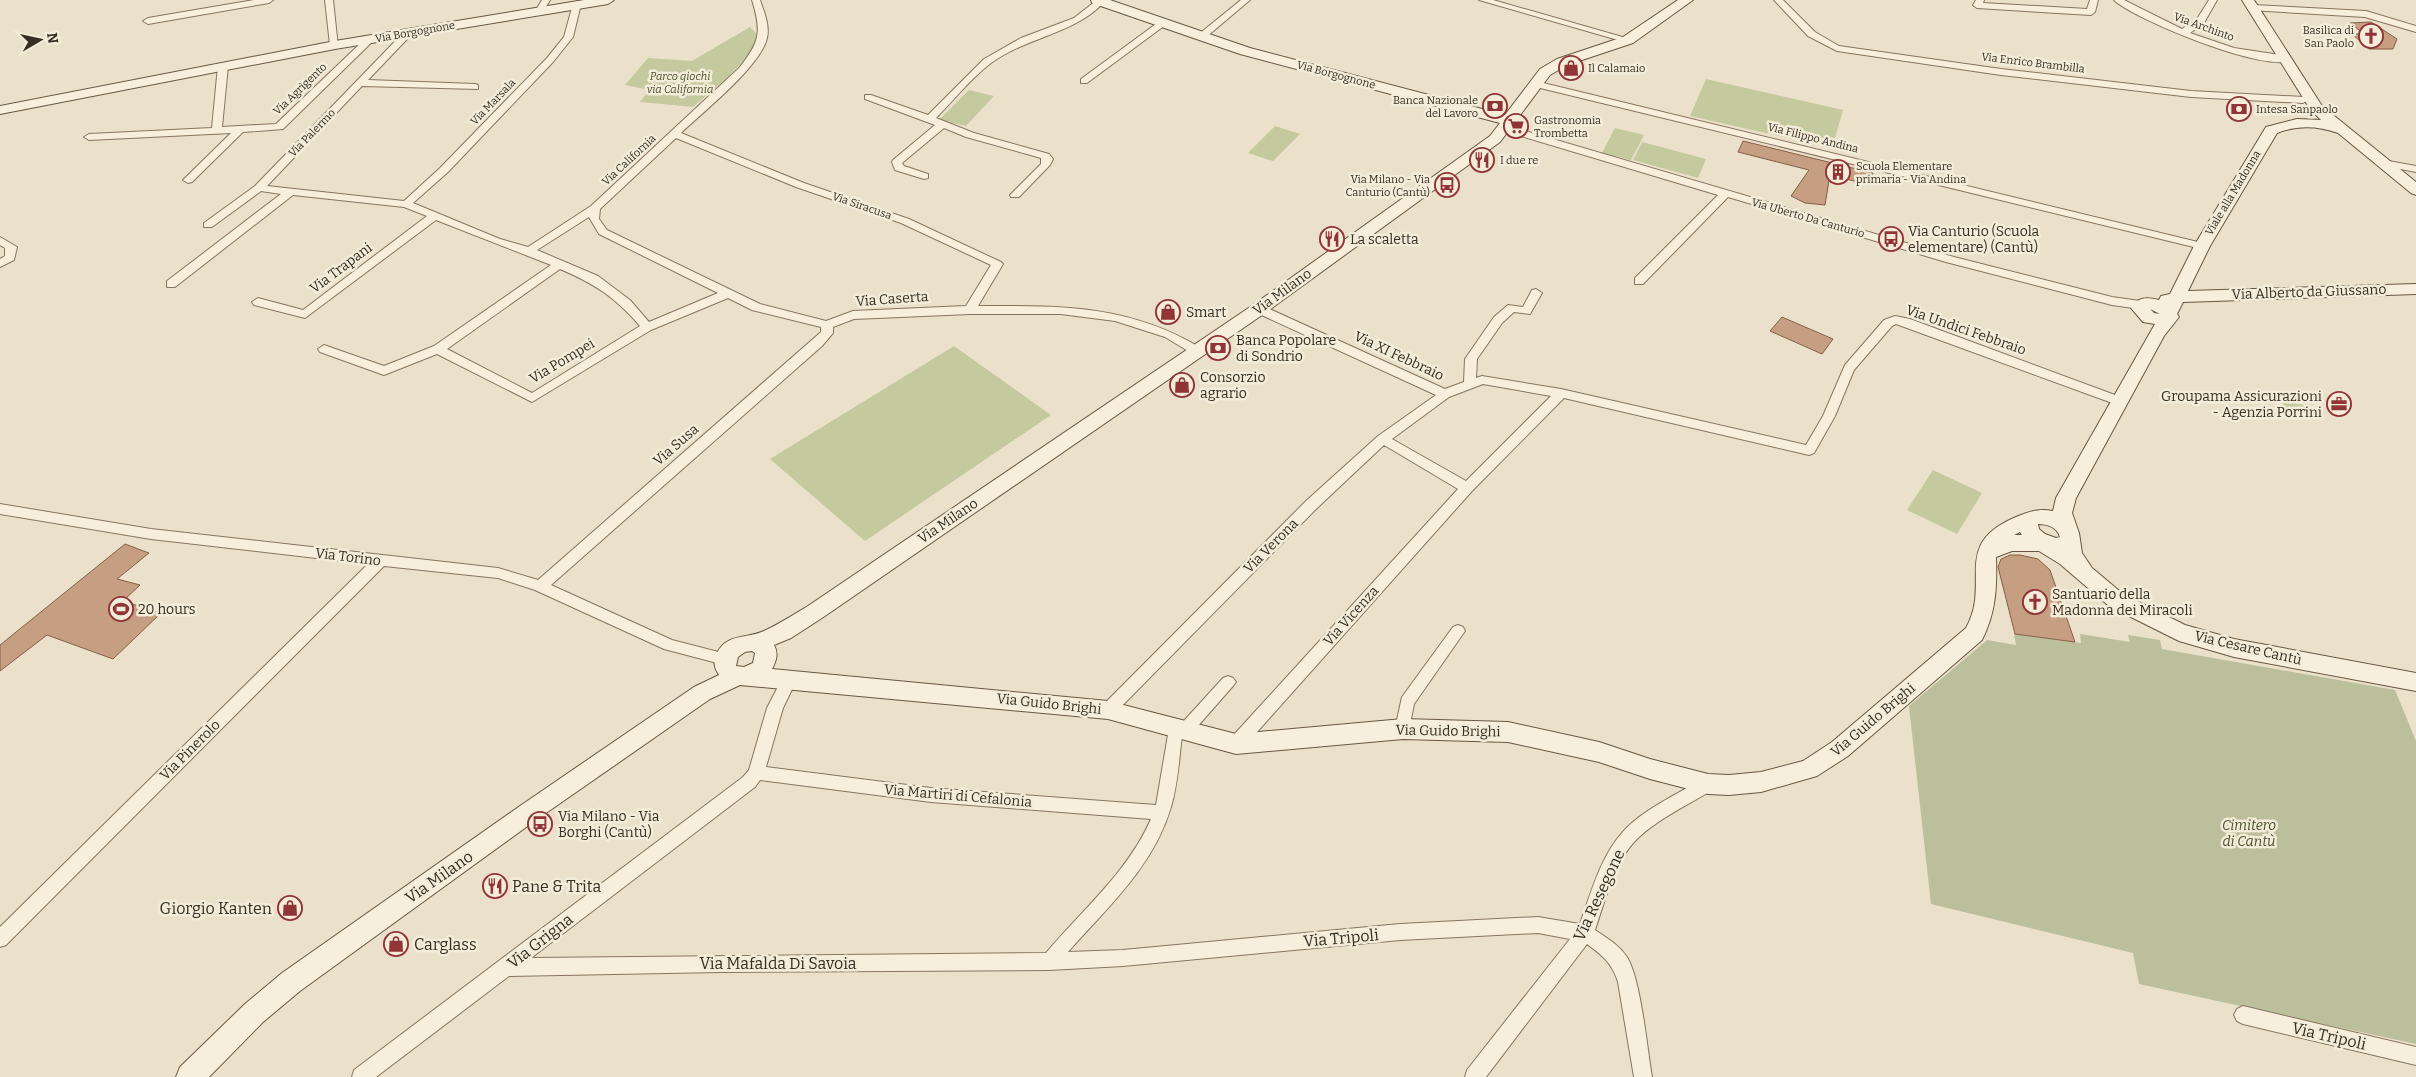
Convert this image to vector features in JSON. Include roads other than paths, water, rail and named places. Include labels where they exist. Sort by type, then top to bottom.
[{"type":"street","points":[[148,21],[269,0]]},
{"type":"street","points":[[329,0],[335,45]]},
{"type":"street","name":"Via Borgognone","points":[[0,110],[223,66],[408,33],[543,5],[577,4],[608,0]]},
{"type":"street","name":"Via California","points":[[595,208],[742,70],[761,47],[765,32],[756,0]]},
{"type":"street","points":[[1202,36],[1246,0]]},
{"type":"street","points":[[1483,0],[1628,40]]},
{"type":"street","points":[[1508,7],[1515,0]]},
{"type":"street","name":"Via Milano","points":[[190,1077],[254,1013],[291,982],[745,661],[782,641],[815,612],[1259,309],[1495,139],[1545,72],[1562,62],[1628,40],[1687,0]]},
{"type":"street","name":"Via Enrico Brambilla","points":[[1778,0],[1809,35],[1820,42],[1837,48],[2000,72],[2182,93],[2303,100]]},
{"type":"street","points":[[1980,0],[1977,5],[2091,12],[2094,0]]},
{"type":"street","name":"Via Archinto","points":[[2118,0],[2183,33],[2248,54],[2287,59]]},
{"type":"street","points":[[2183,33],[2201,21],[2213,0]]},
{"type":"street","points":[[930,119],[971,76],[1002,53],[1024,40],[1077,20],[1099,1]]},
{"type":"street","name":"Via Borgognone","points":[[1099,1],[1245,50],[1508,124]]},
{"type":"street","name":"Via Marsala","points":[[406,204],[444,170],[550,60],[568,37],[577,4]]},
{"type":"street","points":[[2250,4],[2366,14],[2416,29]]},
{"type":"street","points":[[2250,4],[2287,59],[2317,117]]},
{"type":"street","points":[[1084,81],[1163,22]]},
{"type":"street","name":"Via Palermo","points":[[208,225],[259,188],[408,33]]},
{"type":"street","name":"Via Agrigento","points":[[89,137],[279,127],[368,40]]},
{"type":"street","points":[[217,130],[223,66]]},
{"type":"street","points":[[360,83],[475,87]]},
{"type":"street","name":"Via Filippo Andina","points":[[1535,84],[2202,246]]},
{"type":"street","points":[[868,96],[930,119],[941,125],[1044,156],[1048,160],[1015,195]]},
{"type":"street","name":"Viale alla Madonna","points":[[2067,533],[2062,513],[2066,498],[2119,401],[2154,315],[2176,296],[2186,281],[2202,246],[2271,130],[2317,117],[2342,130],[2383,163]]},
{"type":"street","name":"Via Uberto Da Canturio","points":[[1508,124],[1725,194],[1950,260],[2112,301],[2154,315]]},
{"type":"street","points":[[924,176],[899,168],[897,162],[941,125]]},
{"type":"street","points":[[188,180],[239,130]]},
{"type":"street","name":"Via Siracusa","points":[[676,134],[800,185],[905,221],[997,264],[970,310]]},
{"type":"street","points":[[2383,163],[2416,170]]},
{"type":"street","points":[[2383,163],[2416,190]]},
{"type":"street","points":[[259,188],[406,204],[496,241],[529,251],[594,279],[626,303],[647,327],[726,294]]},
{"type":"street","points":[[171,284],[291,191]]},
{"type":"street","points":[[1639,281],[1725,194]]},
{"type":"street","points":[[529,251],[595,208]]},
{"type":"street","points":[[595,208],[594,219],[603,232],[612,238],[756,307],[827,325]]},
{"type":"street","name":"Via Trapani","points":[[258,302],[305,314],[434,216]]},
{"type":"street","points":[[0,240],[11,247],[10,258],[0,264]]},
{"type":"street","points":[[324,349],[384,370],[438,349],[558,264]]},
{"type":"street","points":[[2186,281],[2192,289],[2203,296]]},
{"type":"street","name":"Via Alberto da Giussano","points":[[2176,296],[2416,288]]},
{"type":"street","points":[[1470,383],[1471,359],[1498,320],[1512,308],[1526,311],[1536,293]]},
{"type":"street","name":"Via XI Febbraio","points":[[1259,309],[1445,394],[1482,380],[1561,393],[1810,450]]},
{"type":"street","name":"Via Caserta","points":[[827,325],[853,316],[970,310],[1061,310],[1116,316],[1168,334],[1197,351]]},
{"type":"street","name":"Via Undici Febbraio","points":[[1810,450],[1829,416],[1849,368],[1888,322],[1895,320],[1906,322],[2119,401]]},
{"type":"street","name":"Via Susa","points":[[540,586],[818,343],[827,332],[827,325]]},
{"type":"street","name":"Via Pompei","points":[[438,349],[532,398],[647,327]]},
{"type":"street","points":[[1382,439],[1467,488],[1561,393]]},
{"type":"street","name":"Via Verona","points":[[1108,710],[1311,505],[1382,439],[1445,394]]},
{"type":"street","name":"Via Vicenza","points":[[1236,744],[1467,488]]},
{"type":"street","points":[[1986,553],[1994,541],[2005,531],[2031,519],[2066,498]]},
{"type":"street","name":"Via Torino","points":[[0,510],[151,534],[380,561],[484,571],[540,586],[654,639],[684,650],[745,661]]},
{"type":"street","points":[[1986,553],[2011,544],[2043,543],[2062,546],[2067,533],[2046,517],[2031,519]]},
{"type":"street","name":"Via Cesare Cantù","points":[[2031,519],[2027,526],[2029,531],[2067,559],[2116,600],[2135,611],[2200,639],[2234,648],[2416,682]]},
{"type":"street","name":"Via Cesare Cantù","points":[[2067,533],[2074,557],[2092,581]]},
{"type":"street","name":"Via Guido Brighi","points":[[745,661],[789,679],[1108,710],[1236,744],[1403,729],[1508,732],[1600,752],[1650,769],[1708,784],[1761,782],[1783,778],[1809,769],[1840,749],[1974,634],[1983,620],[1986,602],[1986,553]]},
{"type":"street","name":"Via Pinerolo","points":[[0,939],[380,561]]},
{"type":"street","points":[[1403,729],[1407,702],[1458,631]]},
{"type":"street","name":"Via Grigna","points":[[361,1077],[507,967],[599,894],[749,782],[756,773],[775,708],[789,679]]},
{"type":"street","points":[[1049,962],[1127,875],[1161,813],[1180,729],[1228,682]]},
{"type":"street","name":"Via Martiri di Cefalonia","points":[[756,773],[930,795],[1161,813]]},
{"type":"street","name":"Via Resegone","points":[[1474,1077],[1585,933],[1612,860],[1628,837],[1650,820],[1708,784]]},
{"type":"street","name":"Via Tripoli","points":[[1049,962],[1123,958],[1400,932],[1538,925],[1585,933],[1612,952],[1621,964],[1627,982],[1643,1077]]},
{"type":"street","name":"Via Mafalda Di Savoia","points":[[507,967],[720,963],[1049,962]]},
{"type":"street","name":"Via Tripoli","points":[[2243,1015],[2416,1056]]},
{"type":"place","name":"Basilica di San Paolo","points":[[2371,36]]},
{"type":"place","name":"Il Calamaio","points":[[1571,68]]},
{"type":"place","name":"Banca Nazionale del Lavoro","points":[[1495,106]]},
{"type":"place","name":"Intesa Sanpaolo","points":[[2239,109]]},
{"type":"place","name":"Gastronomia Trombetta","points":[[1516,126]]},
{"type":"place","name":"I due re","points":[[1482,160]]},
{"type":"place","name":"Scuola Elementare primaria - Via Andina","points":[[1838,172]]},
{"type":"place","name":"Via Milano - Via Canturio (Cantù)","points":[[1447,185]]},
{"type":"place","name":"La scaletta","points":[[1332,239]]},
{"type":"place","name":"Via Canturio (Scuola elementare) (Cantù)","points":[[1891,239]]},
{"type":"place","name":"Smart","points":[[1168,312]]},
{"type":"place","name":"Banca Popolare di Sondrio","points":[[1218,348]]},
{"type":"place","name":"Consorzio agrario","points":[[1182,385]]},
{"type":"place","name":"Groupama Assicurazioni - Agenzia Porrini","points":[[2339,404]]},
{"type":"place","name":"Santuario della Madonna dei Miracoli","points":[[2035,602]]},
{"type":"place","name":"20 hours","points":[[121,609]]},
{"type":"place","name":"Via Milano - Via Borghi (Cantù)","points":[[540,824]]},
{"type":"place","name":"Pane & Trita","points":[[495,886]]},
{"type":"place","name":"Giorgio Kanten","points":[[290,908]]},
{"type":"place","name":"Carglass","points":[[396,944]]},
{"type":"park label","name":"Parco giochi via California","points":[[680,82]]},
{"type":"park label","name":"Cimitero di Cantù","points":[[2249,834]]}]
